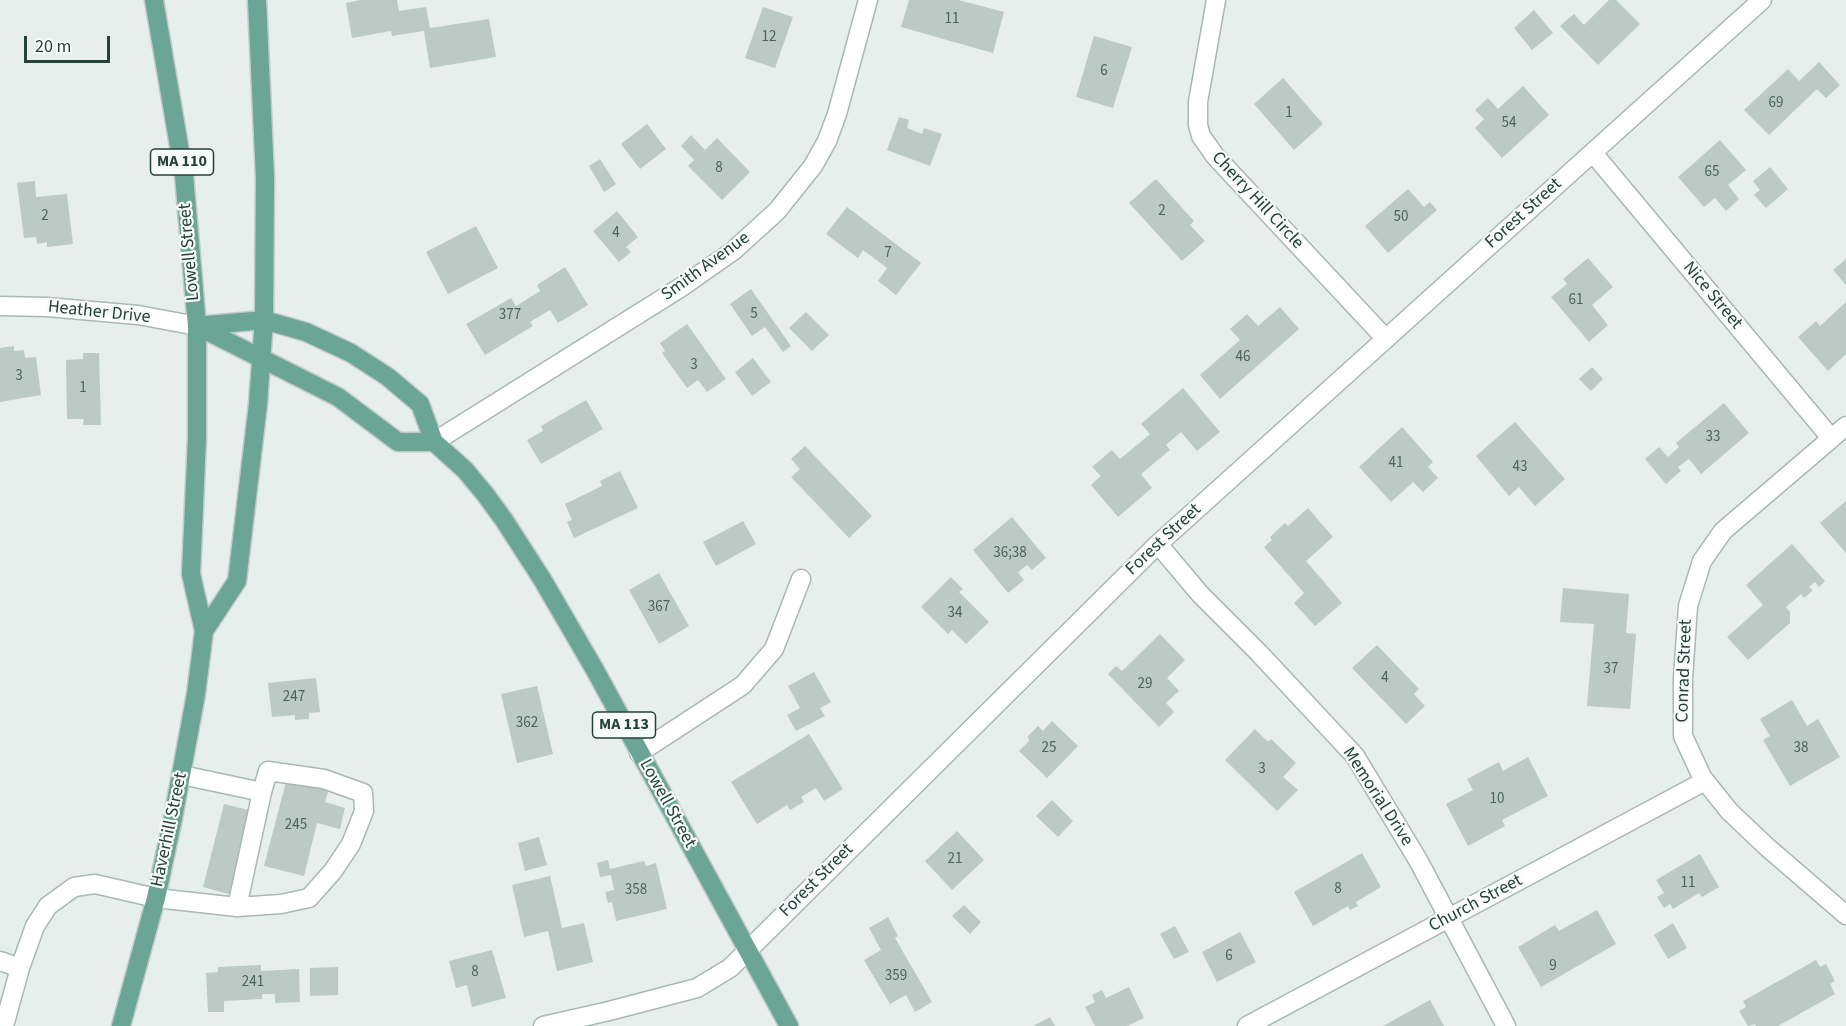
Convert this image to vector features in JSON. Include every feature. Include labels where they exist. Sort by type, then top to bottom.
[{"type":"main road","name":"Lowell Street","points":[[154,0],[184,175],[197,326]]},
{"type":"main road","name":"MA 110","points":[[257,0],[265,178],[262,359]]},
{"type":"main road","name":"Lowell Street","points":[[197,326],[264,320],[306,332],[351,353],[388,377],[420,404],[434,442],[465,470],[504,520],[566,619],[789,1026]]},
{"type":"main road","name":"Lowell Street","points":[[197,326],[338,398],[398,441],[434,442]]},
{"type":"main road","name":"Haverhill Street","points":[[121,1026],[156,898],[182,775],[204,631],[191,574],[196,450],[197,326]]},
{"type":"main road","name":"Haverhill Street","points":[[204,631],[237,581],[262,359]]},
{"type":"street","name":"Smith Avenue","points":[[434,442],[683,286],[733,251],[777,211],[813,166],[827,141],[837,114],[868,0]]},
{"type":"street","name":"Cherry Hill Circle","points":[[1216,0],[1198,102],[1198,125],[1201,136],[1215,156],[1386,339]]},
{"type":"street","name":"Forest Street","points":[[543,1026],[566,1024],[697,988],[730,968],[1158,544],[1762,0]]},
{"type":"street","name":"Nice Street","points":[[1593,153],[1831,438]]},
{"type":"street","name":"Heather Drive","points":[[0,306],[47,307],[138,315],[197,326]]},
{"type":"street","name":"Conrad Street","points":[[1846,426],[1723,531],[1702,561],[1688,606],[1683,678],[1683,736],[1705,781],[1730,811],[1767,847],[1846,915]]},
{"type":"street","name":"Memorial Drive","points":[[1158,544],[1200,594],[1354,756],[1418,860],[1506,1026]]},
{"type":"street","points":[[639,753],[743,685],[774,649],[801,579]]},
{"type":"street","points":[[4,1026],[20,968],[35,926],[48,906],[74,886],[95,884],[156,898],[237,907],[281,904],[309,898],[333,871],[351,844],[364,811],[363,792],[324,779],[268,771],[237,907]]},
{"type":"street","points":[[182,775],[262,792]]},
{"type":"street","name":"Church Street","points":[[1247,1026],[1705,781]]},
{"type":"street","points":[[0,961],[20,968]]},
{"type":"building","points":[[361,0],[397,0],[399,11],[426,7],[430,28],[489,19],[496,57],[430,68],[424,31],[392,36],[391,31],[352,38],[346,3]]},
{"type":"building","points":[[909,0],[958,0],[1004,12],[993,53],[901,27]]},
{"type":"building","points":[[1609,0],[1616,0],[1640,24],[1598,65],[1560,26],[1574,14],[1584,25]]},
{"type":"building","points":[[763,7],[793,17],[775,68],[745,58]]},
{"type":"building","points":[[1534,10],[1553,33],[1532,50],[1514,28]]},
{"type":"building","points":[[1094,36],[1132,47],[1113,108],[1076,97]]},
{"type":"building","points":[[1819,62],[1840,85],[1826,98],[1817,89],[1769,135],[1744,110],[1788,69],[1799,81]]},
{"type":"building","points":[[1283,78],[1323,124],[1294,150],[1254,104]]},
{"type":"building","points":[[1523,86],[1549,115],[1502,158],[1475,128],[1484,119],[1475,110],[1488,98],[1498,109]]},
{"type":"building","points":[[899,117],[909,120],[907,128],[922,134],[924,128],[942,134],[930,166],[887,150]]},
{"type":"building","points":[[647,124],[666,149],[640,169],[621,144]]},
{"type":"building","points":[[691,135],[705,150],[717,138],[750,172],[722,200],[688,166],[694,160],[681,146]]},
{"type":"building","points":[[1720,140],[1746,170],[1728,185],[1739,199],[1726,211],[1715,198],[1704,207],[1678,177]]},
{"type":"building","points":[[600,159],[616,184],[604,192],[589,166]]},
{"type":"building","points":[[1770,167],[1788,189],[1766,208],[1754,195],[1760,190],[1753,181]]},
{"type":"building","points":[[1156,179],[1194,221],[1190,225],[1205,241],[1182,261],[1129,203]]},
{"type":"building","points":[[35,181],[36,197],[67,194],[73,244],[47,247],[47,242],[37,244],[36,237],[24,238],[17,183]]},
{"type":"building","points":[[1408,189],[1424,207],[1430,202],[1437,210],[1388,253],[1365,226]]},
{"type":"building","points":[[847,207],[921,263],[896,295],[878,281],[887,268],[863,250],[858,258],[826,234]]},
{"type":"building","points":[[617,211],[638,237],[626,247],[631,252],[619,262],[593,231]]},
{"type":"building","points":[[476,226],[498,268],[448,294],[426,252]]},
{"type":"building","points":[[1588,258],[1613,287],[1592,305],[1608,325],[1589,342],[1551,297],[1567,284],[1563,279]]},
{"type":"building","points":[[1846,259],[1846,285],[1833,270]]},
{"type":"building","points":[[565,267],[588,305],[558,323],[550,310],[530,322],[533,326],[485,355],[466,324],[511,298],[516,306],[540,291],[537,285]]},
{"type":"building","points":[[751,289],[791,346],[783,352],[765,327],[752,336],[730,304]]},
{"type":"building","points":[[1846,302],[1846,354],[1828,371],[1798,337],[1816,321],[1820,326]]},
{"type":"building","points":[[1280,307],[1299,329],[1220,399],[1200,375],[1240,340],[1230,329],[1247,314],[1258,326]]},
{"type":"building","points":[[806,312],[829,335],[812,351],[789,328]]},
{"type":"building","points":[[687,324],[726,379],[707,392],[698,380],[687,388],[662,353],[665,351],[660,343]]},
{"type":"building","points":[[14,346],[14,351],[24,350],[25,358],[36,357],[41,395],[0,402],[0,348]]},
{"type":"building","points":[[83,353],[99,353],[101,425],[83,425],[84,419],[67,419],[66,360],[83,359]]},
{"type":"building","points":[[753,358],[771,382],[752,396],[735,372]]},
{"type":"building","points":[[1592,367],[1603,379],[1591,391],[1579,379]]},
{"type":"building","points":[[1183,388],[1220,432],[1197,451],[1181,432],[1166,445],[1170,450],[1141,474],[1152,488],[1118,517],[1091,485],[1101,476],[1092,467],[1112,450],[1120,459],[1150,434],[1141,424]]},
{"type":"building","points":[[586,400],[603,429],[541,464],[527,440],[543,431],[541,426]]},
{"type":"building","points":[[1724,403],[1749,433],[1701,474],[1689,459],[1678,467],[1681,471],[1666,484],[1645,459],[1659,447],[1668,457],[1679,447],[1676,443]]},
{"type":"building","points":[[1515,422],[1565,479],[1535,506],[1519,487],[1509,496],[1476,456]]},
{"type":"building","points":[[1402,427],[1433,462],[1428,467],[1438,478],[1423,492],[1413,482],[1391,502],[1359,467]]},
{"type":"building","points":[[805,446],[872,516],[849,538],[791,477],[800,469],[791,459]]},
{"type":"building","points":[[620,471],[638,508],[574,538],[567,522],[572,520],[565,504],[602,486],[600,481]]},
{"type":"building","points":[[1846,501],[1846,553],[1820,523]]},
{"type":"building","points":[[1308,508],[1333,537],[1306,561],[1342,603],[1315,626],[1294,603],[1304,593],[1264,547],[1272,540],[1270,537],[1285,523],[1288,526]]},
{"type":"building","points":[[1012,517],[1046,558],[1032,570],[1027,565],[1018,572],[1024,580],[1008,593],[973,550]]},
{"type":"building","points":[[743,521],[756,544],[716,566],[703,542]]},
{"type":"building","points":[[1792,544],[1825,581],[1819,587],[1815,582],[1809,587],[1813,590],[1804,598],[1801,594],[1786,607],[1790,612],[1790,623],[1748,660],[1727,637],[1763,605],[1746,585]]},
{"type":"building","points":[[659,573],[689,626],[659,644],[629,590]]},
{"type":"building","points":[[951,577],[963,589],[959,592],[989,622],[966,644],[952,630],[948,634],[921,607]]},
{"type":"building","points":[[1563,588],[1629,594],[1626,633],[1636,634],[1630,709],[1587,706],[1594,624],[1560,622]]},
{"type":"building","points":[[1160,634],[1185,660],[1167,678],[1179,691],[1166,703],[1174,712],[1159,727],[1108,674],[1116,666],[1122,671]]},
{"type":"building","points":[[1377,645],[1419,689],[1414,694],[1425,706],[1406,724],[1352,668]]},
{"type":"building","points":[[814,672],[831,702],[820,708],[825,716],[796,731],[787,715],[800,708],[788,686]]},
{"type":"building","points":[[316,678],[320,712],[309,713],[309,719],[295,720],[295,715],[272,717],[268,683]]},
{"type":"building","points":[[537,686],[553,754],[517,763],[501,694]]},
{"type":"building","points":[[1792,700],[1807,726],[1818,719],[1840,757],[1790,786],[1763,740],[1770,736],[1760,719]]},
{"type":"building","points":[[1052,721],[1078,746],[1047,778],[1019,751],[1030,740],[1027,737],[1038,726],[1043,731]]},
{"type":"building","points":[[1255,729],[1268,742],[1271,739],[1296,763],[1283,777],[1298,790],[1277,811],[1225,760]]},
{"type":"building","points":[[809,734],[843,789],[824,801],[816,788],[801,797],[804,802],[790,810],[787,805],[757,824],[731,782]]},
{"type":"building","points":[[1528,757],[1548,796],[1502,820],[1505,826],[1468,846],[1446,804],[1473,790],[1467,779],[1499,762],[1503,771]]},
{"type":"building","points":[[288,774],[330,785],[325,802],[345,808],[340,829],[317,823],[304,876],[264,866]]},
{"type":"building","points":[[1052,800],[1073,821],[1058,837],[1036,816]]},
{"type":"building","points":[[224,804],[253,811],[232,895],[203,887]]},
{"type":"building","points":[[957,831],[984,860],[952,890],[925,861]]},
{"type":"building","points":[[539,837],[547,865],[525,871],[518,843]]},
{"type":"building","points":[[1362,853],[1381,887],[1356,902],[1358,906],[1350,910],[1348,906],[1313,926],[1294,892]]},
{"type":"building","points":[[1700,854],[1719,887],[1702,897],[1699,893],[1673,909],[1670,904],[1664,908],[1657,897],[1664,893],[1656,880]]},
{"type":"building","points":[[608,860],[610,869],[644,861],[646,866],[656,863],[667,909],[616,921],[612,902],[608,903],[605,892],[614,890],[611,875],[600,877],[597,863]]},
{"type":"building","points":[[550,876],[562,928],[584,923],[593,962],[557,971],[548,931],[524,937],[512,885]]},
{"type":"building","points":[[964,905],[981,922],[970,934],[952,916]]},
{"type":"building","points":[[1597,910],[1616,944],[1541,987],[1518,947],[1555,925],[1559,931]]},
{"type":"building","points":[[888,917],[898,936],[895,938],[932,1002],[915,1012],[906,995],[890,1004],[864,960],[881,950],[869,928]]},
{"type":"building","points":[[1673,923],[1687,948],[1668,959],[1654,935]]},
{"type":"building","points":[[1175,926],[1189,952],[1174,959],[1160,934]]},
{"type":"building","points":[[1240,932],[1256,962],[1217,982],[1202,952]]},
{"type":"building","points":[[492,950],[506,998],[472,1007],[467,985],[456,988],[449,961]]},
{"type":"building","points":[[1816,960],[1820,967],[1826,964],[1835,981],[1830,984],[1835,994],[1778,1026],[1756,1026],[1755,1024],[1748,1026],[1739,1011],[1746,1007],[1743,1001]]},
{"type":"building","points":[[261,965],[261,971],[299,969],[300,1002],[275,1003],[275,994],[262,994],[262,999],[224,1001],[224,1012],[208,1012],[206,973],[218,972],[218,967]]},
{"type":"building","points":[[338,967],[338,995],[310,996],[310,968]]},
{"type":"building","points":[[1129,987],[1144,1018],[1127,1026],[1095,1026],[1085,1007],[1095,1002],[1092,995],[1102,990],[1106,998]]},
{"type":"building","points":[[1430,1000],[1444,1026],[1383,1026]]},
{"type":"building","points":[[1050,1017],[1055,1026],[1033,1026]]}]
